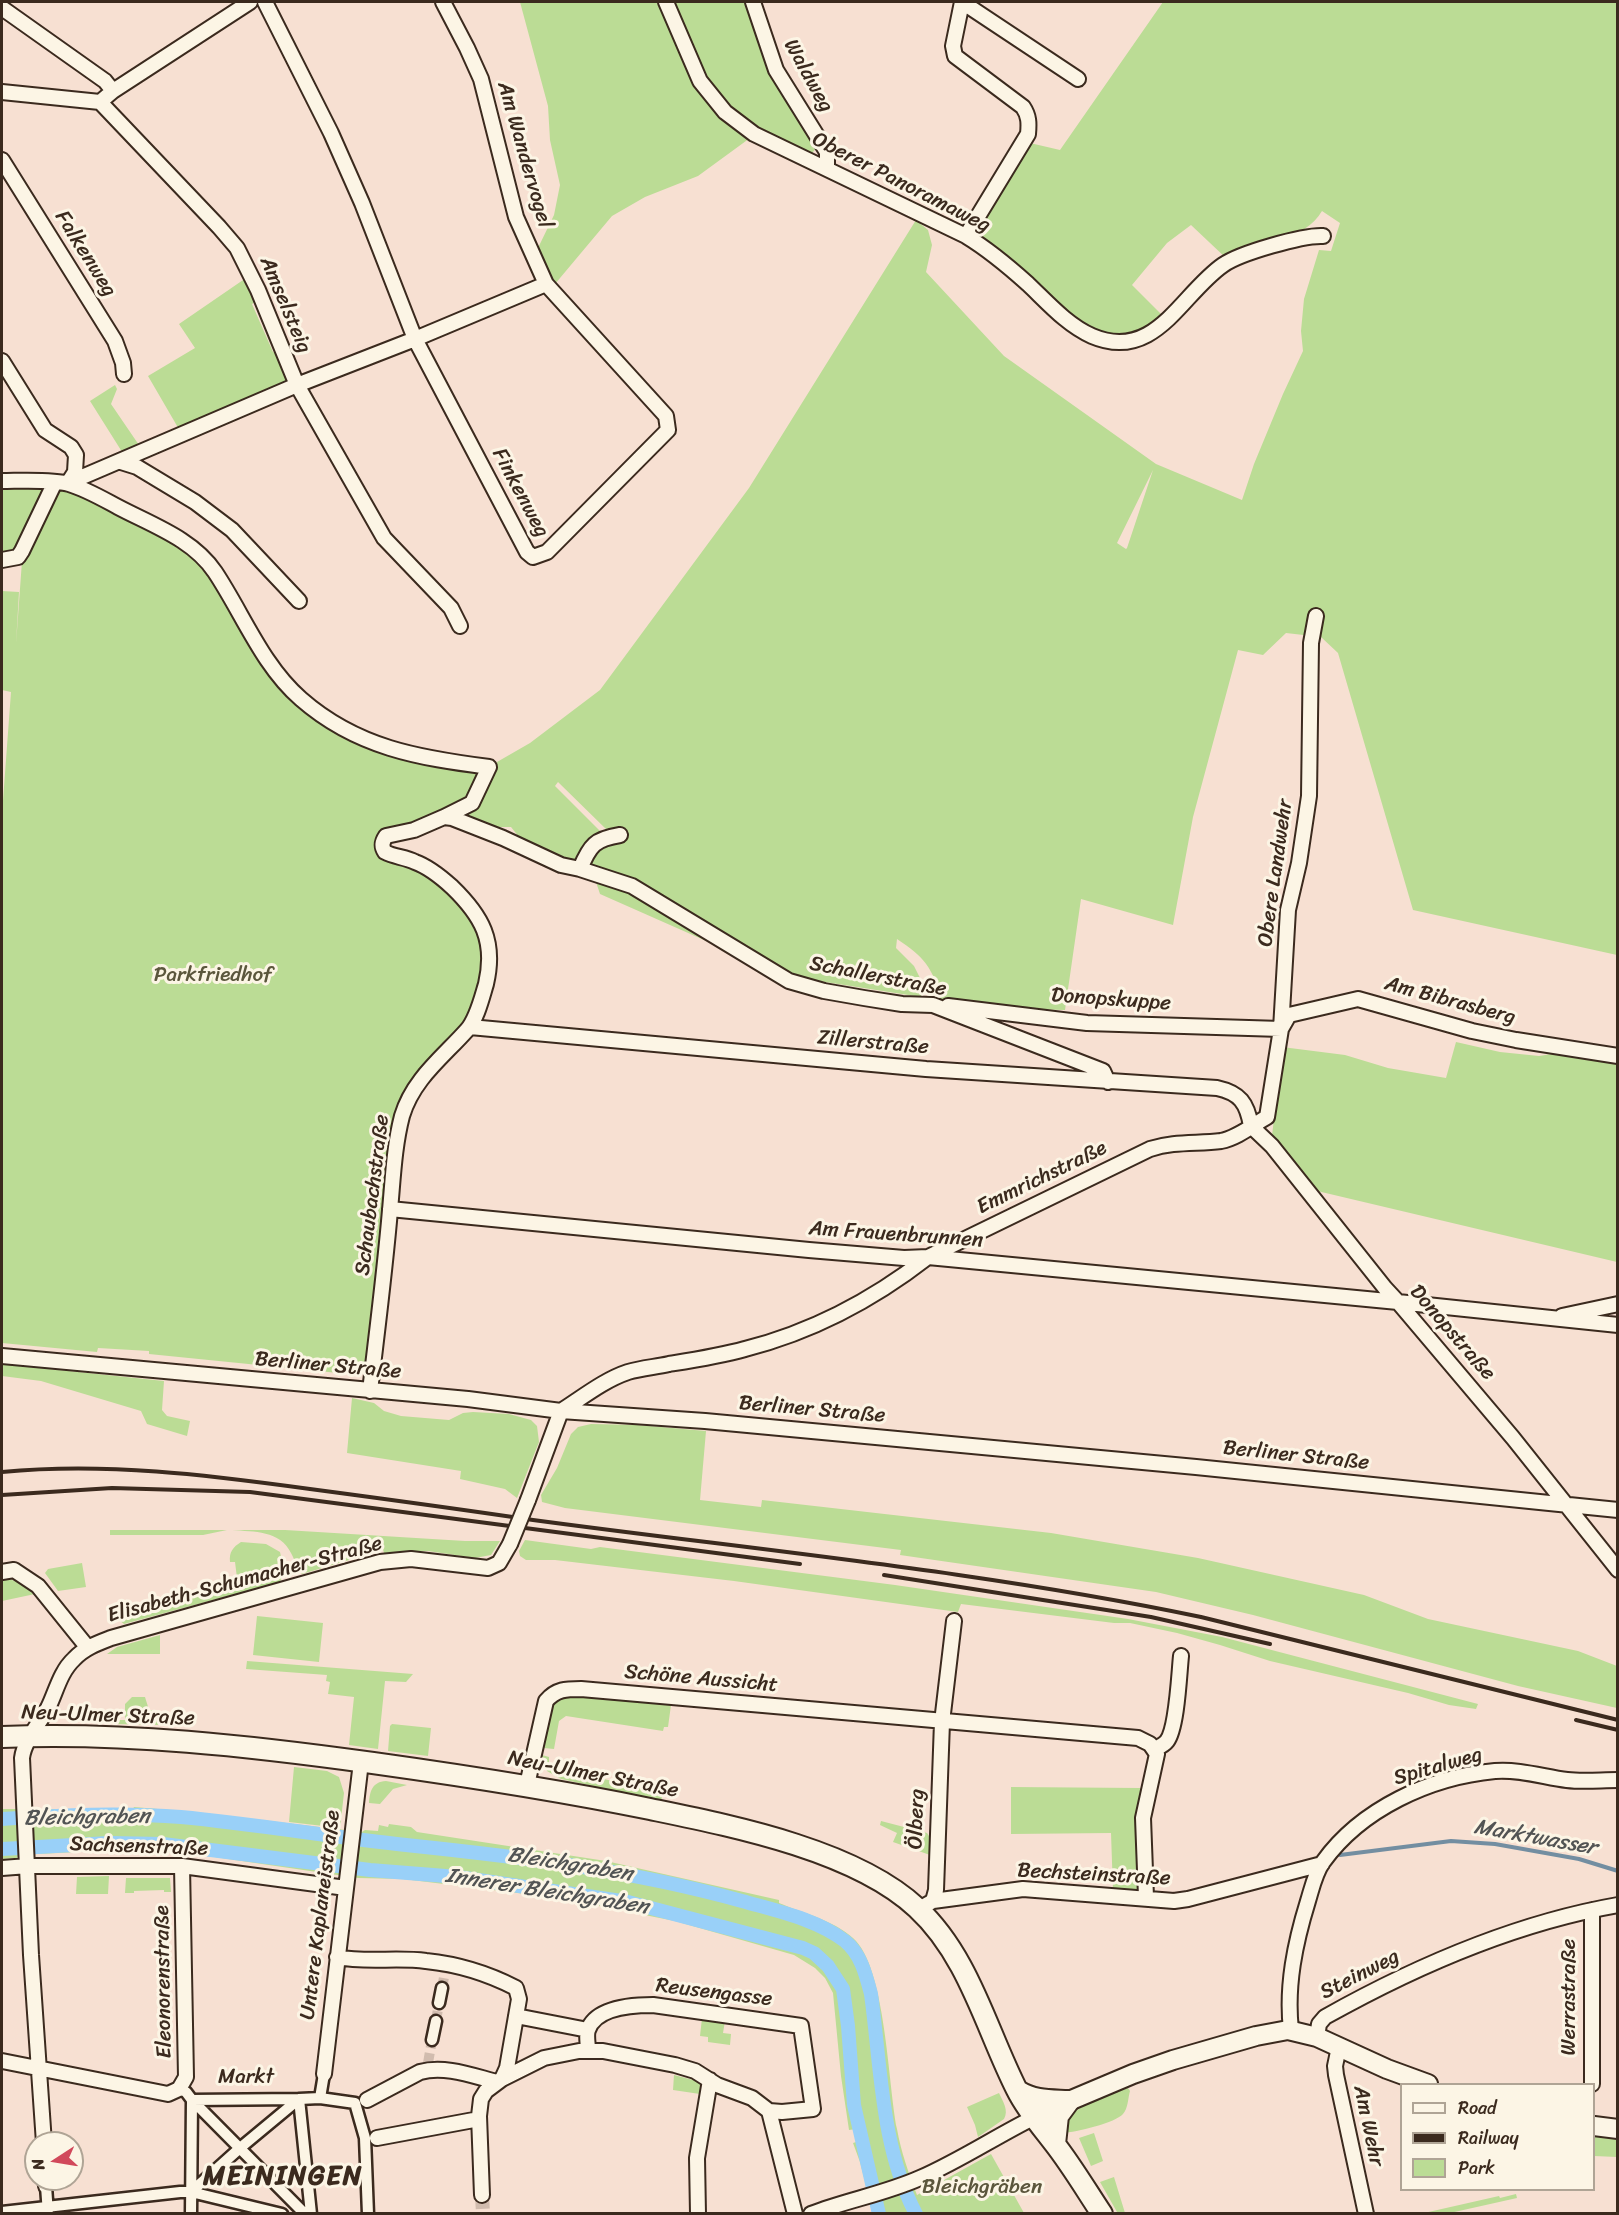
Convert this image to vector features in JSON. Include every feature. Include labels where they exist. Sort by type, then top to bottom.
[{"type":"main road","name":"Neu-Ulmer Straße","points":[[2,1737],[193,1742],[527,1785],[683,1816],[811,1850],[860,1869],[904,1896],[926,1906],[937,1928],[950,1946],[1033,2118],[1102,2213]]},
{"type":"main road","points":[[1018,2091],[1035,2099],[1068,2101]]},
{"type":"main road","points":[[1054,2144],[1058,2116],[1068,2101]]},
{"type":"street","points":[[2,92],[100,102],[113,91],[250,2]]},
{"type":"street","name":"Finkenweg","points":[[265,2],[336,143],[416,339],[527,552],[533,557],[547,552],[668,430],[668,422]]},
{"type":"street","name":"Am Wandervogel","points":[[443,2],[481,79],[516,216],[546,284],[666,416],[668,422]]},
{"type":"street","name":"Oberer Panoramaweg","points":[[666,2],[700,81],[725,112],[754,134],[966,236],[996,255],[1073,324],[1092,336],[1109,341],[1135,340],[1149,334],[1163,325],[1212,274],[1232,259],[1305,238],[1323,236]]},
{"type":"street","name":"Waldweg","points":[[753,2],[776,70],[827,152],[826,169]]},
{"type":"street","points":[[966,236],[1028,134],[1029,123],[1028,114],[1023,107],[955,56],[953,46],[962,2],[1078,79]]},
{"type":"street","points":[[2,8],[105,81],[113,91]]},
{"type":"street","name":"Amselsteig","points":[[100,102],[237,248],[258,290],[297,385],[384,538],[451,608],[460,626]]},
{"type":"street","name":"Falkenweg","points":[[2,160],[115,341],[123,363],[124,374]]},
{"type":"street","points":[[2,481],[62,483],[121,462],[297,385],[416,339],[546,284]]},
{"type":"street","points":[[2,361],[45,430],[70,447],[76,455],[75,472],[62,483],[18,557],[2,560]]},
{"type":"street","points":[[121,462],[137,467],[195,502],[232,530],[299,601]]},
{"type":"street","points":[[62,483],[182,540],[195,550],[214,570],[260,649],[278,675],[300,699],[325,717],[359,737],[385,748],[434,759],[489,767],[472,803],[414,830],[386,836],[382,848],[390,855],[414,861],[443,879],[466,900],[483,924],[490,959],[483,993],[470,1028]]},
{"type":"street","name":"Obere Landwehr","points":[[1251,1126],[1267,1117],[1281,1029],[1288,910],[1299,863],[1309,796],[1311,643],[1316,616]]},
{"type":"street","name":"Schallerstraße","points":[[444,817],[503,838],[561,865],[632,886],[789,981],[824,991],[864,998],[902,1004],[933,1005],[1102,1071],[1108,1082]]},
{"type":"street","points":[[580,869],[585,856],[598,841],[620,835]]},
{"type":"street","name":"Am Bibrasberg","points":[[1281,1029],[1289,1016],[1358,999],[1472,1031],[1617,1056]]},
{"type":"street","name":"Donopskuppe","points":[[941,1008],[949,1005],[1087,1023],[1281,1029]]},
{"type":"street","name":"Zillerstraße","points":[[470,1028],[926,1069],[1217,1088],[1234,1092],[1245,1107],[1251,1126]]},
{"type":"street","name":"Schaubachstraße","points":[[370,1391],[398,1134],[409,1097],[432,1065],[470,1028]]},
{"type":"street","name":"Emmrichstraße","points":[[561,1411],[602,1385],[628,1372],[746,1349],[798,1333],[827,1321],[902,1278],[928,1257],[1150,1149],[1165,1144],[1222,1141],[1251,1126]]},
{"type":"street","name":"Donopstraße","points":[[1251,1126],[1272,1146],[1385,1288],[1513,1438],[1617,1570]]},
{"type":"street","name":"Am Frauenbrunnen","points":[[390,1209],[809,1250],[904,1258],[928,1257],[1617,1325]]},
{"type":"street","points":[[1551,1318],[1617,1304]]},
{"type":"street","name":"Berliner Straße","points":[[2,1356],[561,1411],[705,1421],[1196,1467],[1617,1510]]},
{"type":"street","name":"Elisabeth-Schumacher-Straße","points":[[43,2131],[27,1861],[23,1752],[51,1701],[63,1673],[74,1659],[88,1648],[111,1638],[387,1561],[411,1559],[488,1568],[500,1563],[528,1500],[561,1411]]},
{"type":"street","name":"Elisabeth-Schumacher-Straße","points":[[2,1572],[14,1570],[38,1586],[88,1648]]},
{"type":"street","points":[[942,1722],[954,1621]]},
{"type":"street","points":[[1146,1897],[1143,1818],[1157,1762],[1155,1749],[1166,1742],[1173,1724],[1181,1656]]},
{"type":"street","name":"Schöne Aussicht","points":[[527,1785],[546,1701],[562,1689],[1138,1738],[1155,1749]]},
{"type":"street","name":"Ölberg","points":[[926,1906],[936,1890],[942,1722]]},
{"type":"street","name":"Untere Kaplaneistraße","points":[[324,2074],[361,1762]]},
{"type":"street","name":"Spitalweg","points":[[1291,2030],[1288,1996],[1292,1970],[1305,1911],[1322,1864],[1350,1833],[1374,1812],[1399,1799],[1447,1782],[1494,1772],[1510,1771],[1571,1780],[1617,1780]]},
{"type":"street","name":"Sachsenstraße","points":[[2,1868],[27,1861],[182,1866],[346,1883]]},
{"type":"street","name":"Bechsteinstraße","points":[[926,1906],[1023,1889],[1146,1897],[1166,1901],[1188,1899],[1322,1864]]},
{"type":"street","name":"Eleonorenstraße","points":[[182,1866],[186,2077],[183,2093]]},
{"type":"street","name":"Steinweg","points":[[1317,2037],[1319,2024],[1325,2017],[1431,1964],[1503,1936],[1561,1917],[1617,1905]]},
{"type":"street","name":"Werrastraße","points":[[1592,1910],[1592,2083]]},
{"type":"street","points":[[337,1957],[353,1960],[424,1960],[445,1968],[486,1975],[516,1988],[519,2000],[507,2068],[500,2080]]},
{"type":"street","points":[[439,2003],[442,1988]]},
{"type":"street","name":"Reusengasse","points":[[588,2030],[600,2015],[621,2008],[653,2005],[801,2026],[813,2109],[782,2112],[769,2110]]},
{"type":"street","points":[[516,2016],[588,2030],[588,2050]]},
{"type":"street","points":[[432,2040],[436,2020]]},
{"type":"street","points":[[811,2214],[911,2182],[1033,2118],[1132,2074],[1264,2034],[1291,2030],[1317,2037],[1423,2083]]},
{"type":"street","name":"Am Wehr","points":[[1338,2047],[1336,2075],[1365,2214]]},
{"type":"street","points":[[482,2195],[479,2126],[481,2099],[486,2091],[500,2080],[543,2058],[588,2050],[675,2065],[695,2071],[717,2085],[752,2098],[769,2110],[772,2130],[795,2214]]},
{"type":"street","points":[[2,2061],[159,2093],[183,2093]]},
{"type":"street","points":[[368,2214],[371,2138],[361,2102],[428,2066],[500,2080]]},
{"type":"street","points":[[320,2098],[324,2074]]},
{"type":"street","points":[[698,2214],[697,2158],[710,2080]]},
{"type":"street","name":"Markt","points":[[183,2093],[320,2098],[361,2102]]},
{"type":"street","name":"Markt","points":[[183,2093],[305,2214]]},
{"type":"street","name":"Markt","points":[[183,2093],[186,2192],[191,2214]]},
{"type":"street","name":"Markt","points":[[186,2192],[299,2099]]},
{"type":"street","name":"Markt","points":[[299,2099],[311,2214]]},
{"type":"street","points":[[371,2138],[479,2126]]},
{"type":"street","points":[[1595,2126],[1617,2129]]},
{"type":"street","points":[[47,2191],[48,2210]]},
{"type":"street","points":[[2,2212],[48,2210],[186,2192],[282,2214]]},
{"type":"street","points":[[843,2214],[845,2210],[863,2199]]},
{"type":"green space","points":[[520,2],[748,2],[819,145],[812,153],[761,130],[698,176],[645,197],[612,216],[555,284],[537,250],[554,215],[560,185],[550,140],[548,106]]},
{"type":"green space","points":[[1163,2],[1617,2],[1617,955],[1413,910],[1338,653],[1321,637],[1286,633],[1263,655],[1238,650],[1193,817],[1173,925],[1081,899],[1065,1010],[1025,1009],[940,999],[931,971],[926,964],[914,951],[897,939],[896,948],[914,966],[924,986],[921,997],[806,979],[776,967],[763,974],[713,944],[600,894],[590,864],[607,830],[558,782],[555,786],[600,831],[571,864],[527,847],[511,827],[498,827],[460,815],[486,788],[497,762],[530,743],[600,690],[749,488],[916,220],[928,230],[932,245],[926,272],[1004,356],[1156,464],[1242,500],[1254,464],[1303,351],[1301,331],[1304,299],[1319,250],[1331,251],[1340,223],[1322,211],[1315,221],[1293,236],[1227,259],[1191,225],[1167,243],[1132,285],[1164,317],[1132,335],[1115,336],[1089,329],[1062,310],[974,231],[1030,143],[1060,150]],"holes":[[[1153,470],[1127,548],[1117,543]]]},
{"type":"green space","points":[[246,278],[257,301],[252,304],[273,352],[279,354],[288,383],[180,431],[148,376],[195,348],[179,324]]},
{"type":"green space","points":[[115,385],[117,389],[111,404],[141,448],[124,455],[90,401]]},
{"type":"green space","points":[[2,486],[46,488],[18,551],[2,556]]},
{"type":"green space","name":"Parkfriedhof","points":[[66,488],[181,543],[200,559],[261,657],[324,721],[483,772],[469,802],[423,821],[381,833],[376,840],[377,846],[447,887],[478,925],[484,946],[482,985],[465,1024],[407,1088],[383,1229],[367,1365],[362,1371],[348,1370],[348,1374],[149,1354],[149,1351],[98,1348],[97,1352],[2,1343],[2,814],[11,692],[2,690],[2,591],[19,592],[16,644],[22,561],[55,490]]},
{"type":"green space","points":[[1456,1042],[1500,1052],[1539,1056],[1558,1053],[1617,1063],[1617,1262],[1313,1190],[1272,1136],[1282,1047],[1345,1055],[1388,1068],[1446,1078]]},
{"type":"green space","points":[[2,1364],[164,1381],[162,1410],[167,1416],[190,1421],[187,1436],[147,1424],[141,1411],[41,1381],[2,1376]]},
{"type":"green space","points":[[352,1398],[374,1403],[384,1411],[401,1416],[449,1420],[463,1413],[473,1412],[509,1414],[531,1420],[537,1426],[539,1442],[517,1498],[505,1489],[460,1479],[461,1471],[347,1453]]},
{"type":"green space","points":[[591,1424],[638,1425],[706,1431],[700,1500],[761,1507],[762,1500],[1051,1533],[1198,1558],[1364,1595],[1428,1619],[1578,1651],[1617,1666],[1617,1708],[1518,1686],[1253,1615],[1156,1592],[900,1555],[901,1550],[565,1508],[542,1502],[541,1495],[557,1468],[571,1434],[578,1427]]},
{"type":"green space","points":[[110,1530],[227,1530],[203,1535],[110,1535]]},
{"type":"green space","points":[[232,1530],[285,1530],[500,1541],[491,1555],[475,1558],[428,1551],[384,1553],[381,1542],[365,1544],[366,1555],[302,1574],[286,1545],[280,1540],[257,1532]]},
{"type":"green space","points":[[525,1540],[591,1549],[600,1547],[895,1585],[1128,1619],[1222,1637],[1478,1704],[1476,1709],[1449,1705],[1408,1693],[1270,1661],[1177,1633],[1130,1623],[961,1604],[958,1612],[734,1581],[555,1560],[526,1560],[520,1556],[519,1551]]},
{"type":"green space","points":[[241,1542],[266,1544],[280,1552],[284,1570],[280,1582],[124,1624],[114,1616],[121,1614],[121,1610],[131,1609],[132,1612],[183,1602],[183,1596],[238,1586],[235,1562],[230,1562],[230,1555]]},
{"type":"green space","points":[[82,1563],[86,1587],[58,1591],[45,1573],[48,1569]]},
{"type":"green space","points":[[7,1578],[20,1583],[35,1594],[2,1601],[2,1579]]},
{"type":"green space","points":[[257,1616],[323,1623],[319,1662],[253,1655]]},
{"type":"green space","points":[[160,1635],[160,1654],[107,1654],[117,1647]]},
{"type":"green space","points":[[247,1661],[413,1674],[406,1682],[385,1681],[378,1749],[349,1745],[354,1697],[328,1694],[330,1682],[326,1681],[327,1675],[246,1669]]},
{"type":"green space","points":[[577,1696],[671,1705],[668,1727],[664,1727],[663,1731],[566,1716],[559,1721],[554,1749],[544,1748],[551,1709],[562,1699]]},
{"type":"green space","points":[[132,1697],[145,1697],[149,1710],[160,1711],[160,1725],[112,1724],[112,1720],[125,1720],[125,1704]]},
{"type":"green space","points":[[392,1724],[431,1728],[428,1756],[388,1751]]},
{"type":"green space","points":[[542,1755],[549,1757],[549,1766],[664,1791],[661,1801],[561,1779],[547,1771]]},
{"type":"green space","points":[[294,1767],[327,1771],[339,1777],[344,1793],[340,1828],[289,1822]]},
{"type":"green space","points":[[386,1781],[407,1785],[393,1789],[380,1804],[369,1803],[375,1785]]},
{"type":"green space","points":[[1011,1787],[1141,1788],[1138,1813],[1142,1892],[1113,1891],[1111,1833],[1011,1834]]},
{"type":"green space","name":"Bleichgräben","points":[[134,1807],[362,1832],[365,1830],[378,1831],[379,1825],[411,1827],[417,1832],[606,1861],[779,1900],[779,1903],[827,1922],[845,1932],[853,1938],[864,1953],[873,1974],[879,2000],[899,2138],[917,2195],[991,2154],[1024,2213],[873,2213],[853,2143],[859,2141],[856,2129],[849,2130],[833,1993],[825,1978],[815,1968],[794,1955],[675,1921],[558,1898],[403,1879],[358,1878],[180,1852],[98,1851],[18,1855],[17,1858],[2,1859],[2,1809],[133,1809]]},
{"type":"green space","points":[[881,1821],[927,1833],[930,1855],[893,1842],[897,1833],[880,1825]]},
{"type":"green space","points":[[109,1876],[108,1894],[76,1894],[77,1877]]},
{"type":"green space","points":[[126,1878],[170,1878],[171,1892],[164,1892],[164,1890],[125,1893]]},
{"type":"green space","points":[[702,2018],[725,2021],[723,2033],[731,2034],[730,2045],[708,2042],[708,2037],[700,2036]]},
{"type":"green space","points":[[674,2075],[701,2082],[700,2094],[673,2090]]},
{"type":"green space","points":[[1128,2088],[1130,2091],[1127,2106],[1125,2112],[1119,2117],[1095,2126],[1063,2133],[1072,2115],[1080,2108]]},
{"type":"green space","points":[[999,2093],[1006,2109],[1004,2119],[978,2137],[967,2107]]},
{"type":"green space","points":[[1094,2133],[1103,2161],[1091,2166],[1079,2138]]},
{"type":"green space","points":[[1595,2133],[1617,2136],[1617,2157],[1595,2156]]},
{"type":"green space","points":[[1114,2177],[1125,2213],[1117,2212],[1100,2182]]},
{"type":"green space","points":[[1516,2194],[1517,2198],[1450,2213],[1424,2213],[1499,2196],[1500,2198]]},
{"type":"waterway","name":"Bleichgraben","points":[[2,1819],[92,1815],[181,1817],[491,1854],[658,1881],[742,1901],[809,1921],[834,1933],[851,1946],[865,1972],[871,1994],[889,2134],[904,2189],[916,2214]]},
{"type":"waterway","name":"Marktwasser","points":[[1340,1855],[1451,1841],[1495,1844],[1579,1859],[1618,1871]]},
{"type":"waterway","name":"Innerer Bleichgraben","points":[[2,1849],[109,1843],[163,1844],[370,1870],[458,1877],[628,1902],[803,1948],[814,1953],[828,1966],[843,1989],[854,2105],[879,2214]]},
{"type":"tunnel","points":[[442,1988],[445,1972]]},
{"type":"tunnel","points":[[436,2021],[439,2003]]},
{"type":"tunnel","points":[[428,2063],[432,2040]]},
{"type":"tunnel","points":[[482,2195],[483,2214]]},
{"type":"railway","points":[[2,1472],[79,1468],[118,1469],[233,1479],[952,1574],[1201,1617],[1618,1720]]},
{"type":"railway","points":[[2,1495],[112,1488],[250,1492],[800,1564]]},
{"type":"railway","points":[[884,1575],[1151,1617],[1270,1644]]},
{"type":"railway","points":[[1576,1720],[1618,1730]]},
{"type":"district","name":"MEININGEN","points":[[283,2177]]}]
